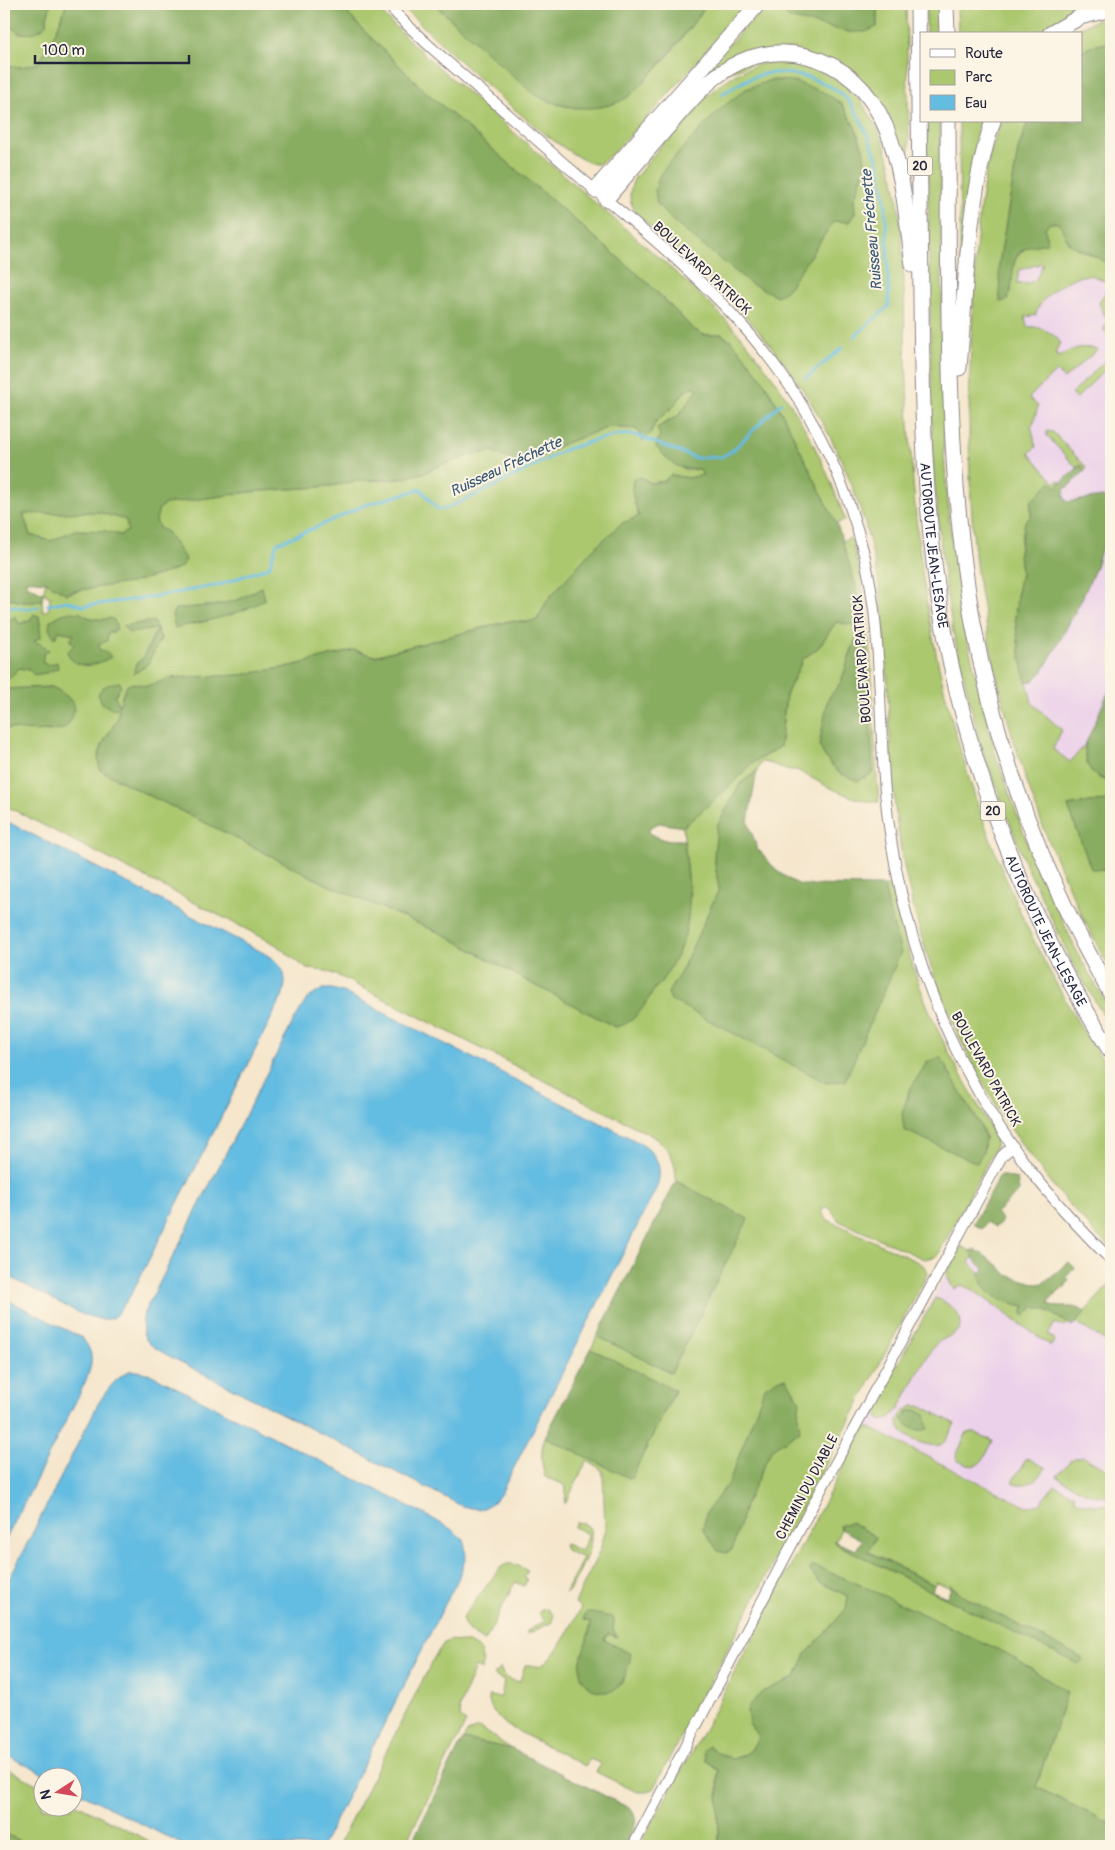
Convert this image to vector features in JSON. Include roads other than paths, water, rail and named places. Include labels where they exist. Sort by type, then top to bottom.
[{"type":"highway","points":[[600,194],[758,4]]},
{"type":"highway","name":"AUTOROUTE JEAN-LESAGE","points":[[918,4],[924,448],[931,543],[942,622],[963,716],[987,796],[1028,900],[1071,986],[1111,1052]]},
{"type":"highway","points":[[946,4],[947,32]]},
{"type":"highway","points":[[1054,32],[1080,17],[1111,9]]},
{"type":"highway","points":[[600,194],[719,73],[740,62],[770,53],[793,53],[814,58],[835,67],[859,86],[878,112],[890,138],[902,183],[922,328]]},
{"type":"highway","name":"AUTOROUTE JEAN-LESAGE","points":[[948,122],[953,439],[960,526],[968,589],[982,666],[995,720],[1019,797],[1048,869],[1076,929],[1111,994]]},
{"type":"highway","points":[[953,439],[971,226],[980,165],[993,122]]},
{"type":"street","name":"BOULEVARD PATRICK","points":[[386,4],[434,50],[692,274],[741,322],[792,389],[830,458],[854,517],[863,551],[872,594],[877,636],[886,799],[894,861],[910,932],[931,994],[949,1035],[981,1095],[1013,1146],[1050,1195],[1111,1260]]},
{"type":"street","name":"CHEMIN DU DIABLE","points":[[632,1846],[809,1512],[993,1172],[1002,1156],[1013,1146]]},
{"type":"water","points":[[4,820],[258,950],[272,958],[284,974],[285,980],[282,997],[132,1293],[118,1313],[112,1318],[103,1320],[81,1314],[4,1274]]},
{"type":"water","points":[[323,989],[343,992],[638,1142],[650,1151],[659,1166],[657,1187],[501,1493],[496,1500],[484,1508],[476,1509],[462,1506],[167,1355],[149,1343],[144,1334],[144,1313],[293,1022],[307,999]]},
{"type":"water","points":[[4,1298],[82,1338],[90,1352],[91,1365],[80,1393],[4,1543]]},
{"type":"water","points":[[129,1371],[150,1374],[426,1515],[451,1529],[464,1540],[466,1557],[458,1579],[322,1846],[185,1846],[82,1794],[82,1768],[32,1768],[4,1754],[4,1589],[98,1404],[112,1385]]},
{"type":"waterway","name":"Ruisseau Fréchette","points":[[722,94],[744,81],[764,74],[784,73],[796,75],[819,81],[836,90],[847,99],[860,119],[877,159],[883,186],[889,306],[854,337]]},
{"type":"waterway","name":"Ruisseau Fréchette","points":[[806,378],[842,348]]},
{"type":"waterway","name":"Ruisseau Fréchette","points":[[48,605],[67,601],[83,606],[152,597],[219,585],[269,567],[277,543],[365,505],[421,489],[437,509],[445,509],[567,449],[596,440],[619,435],[635,435],[696,458],[721,457],[732,451],[781,403]]},
{"type":"waterway","name":"Ruisseau Fréchette","points":[[4,603],[5,606],[28,609],[38,607]]}]
